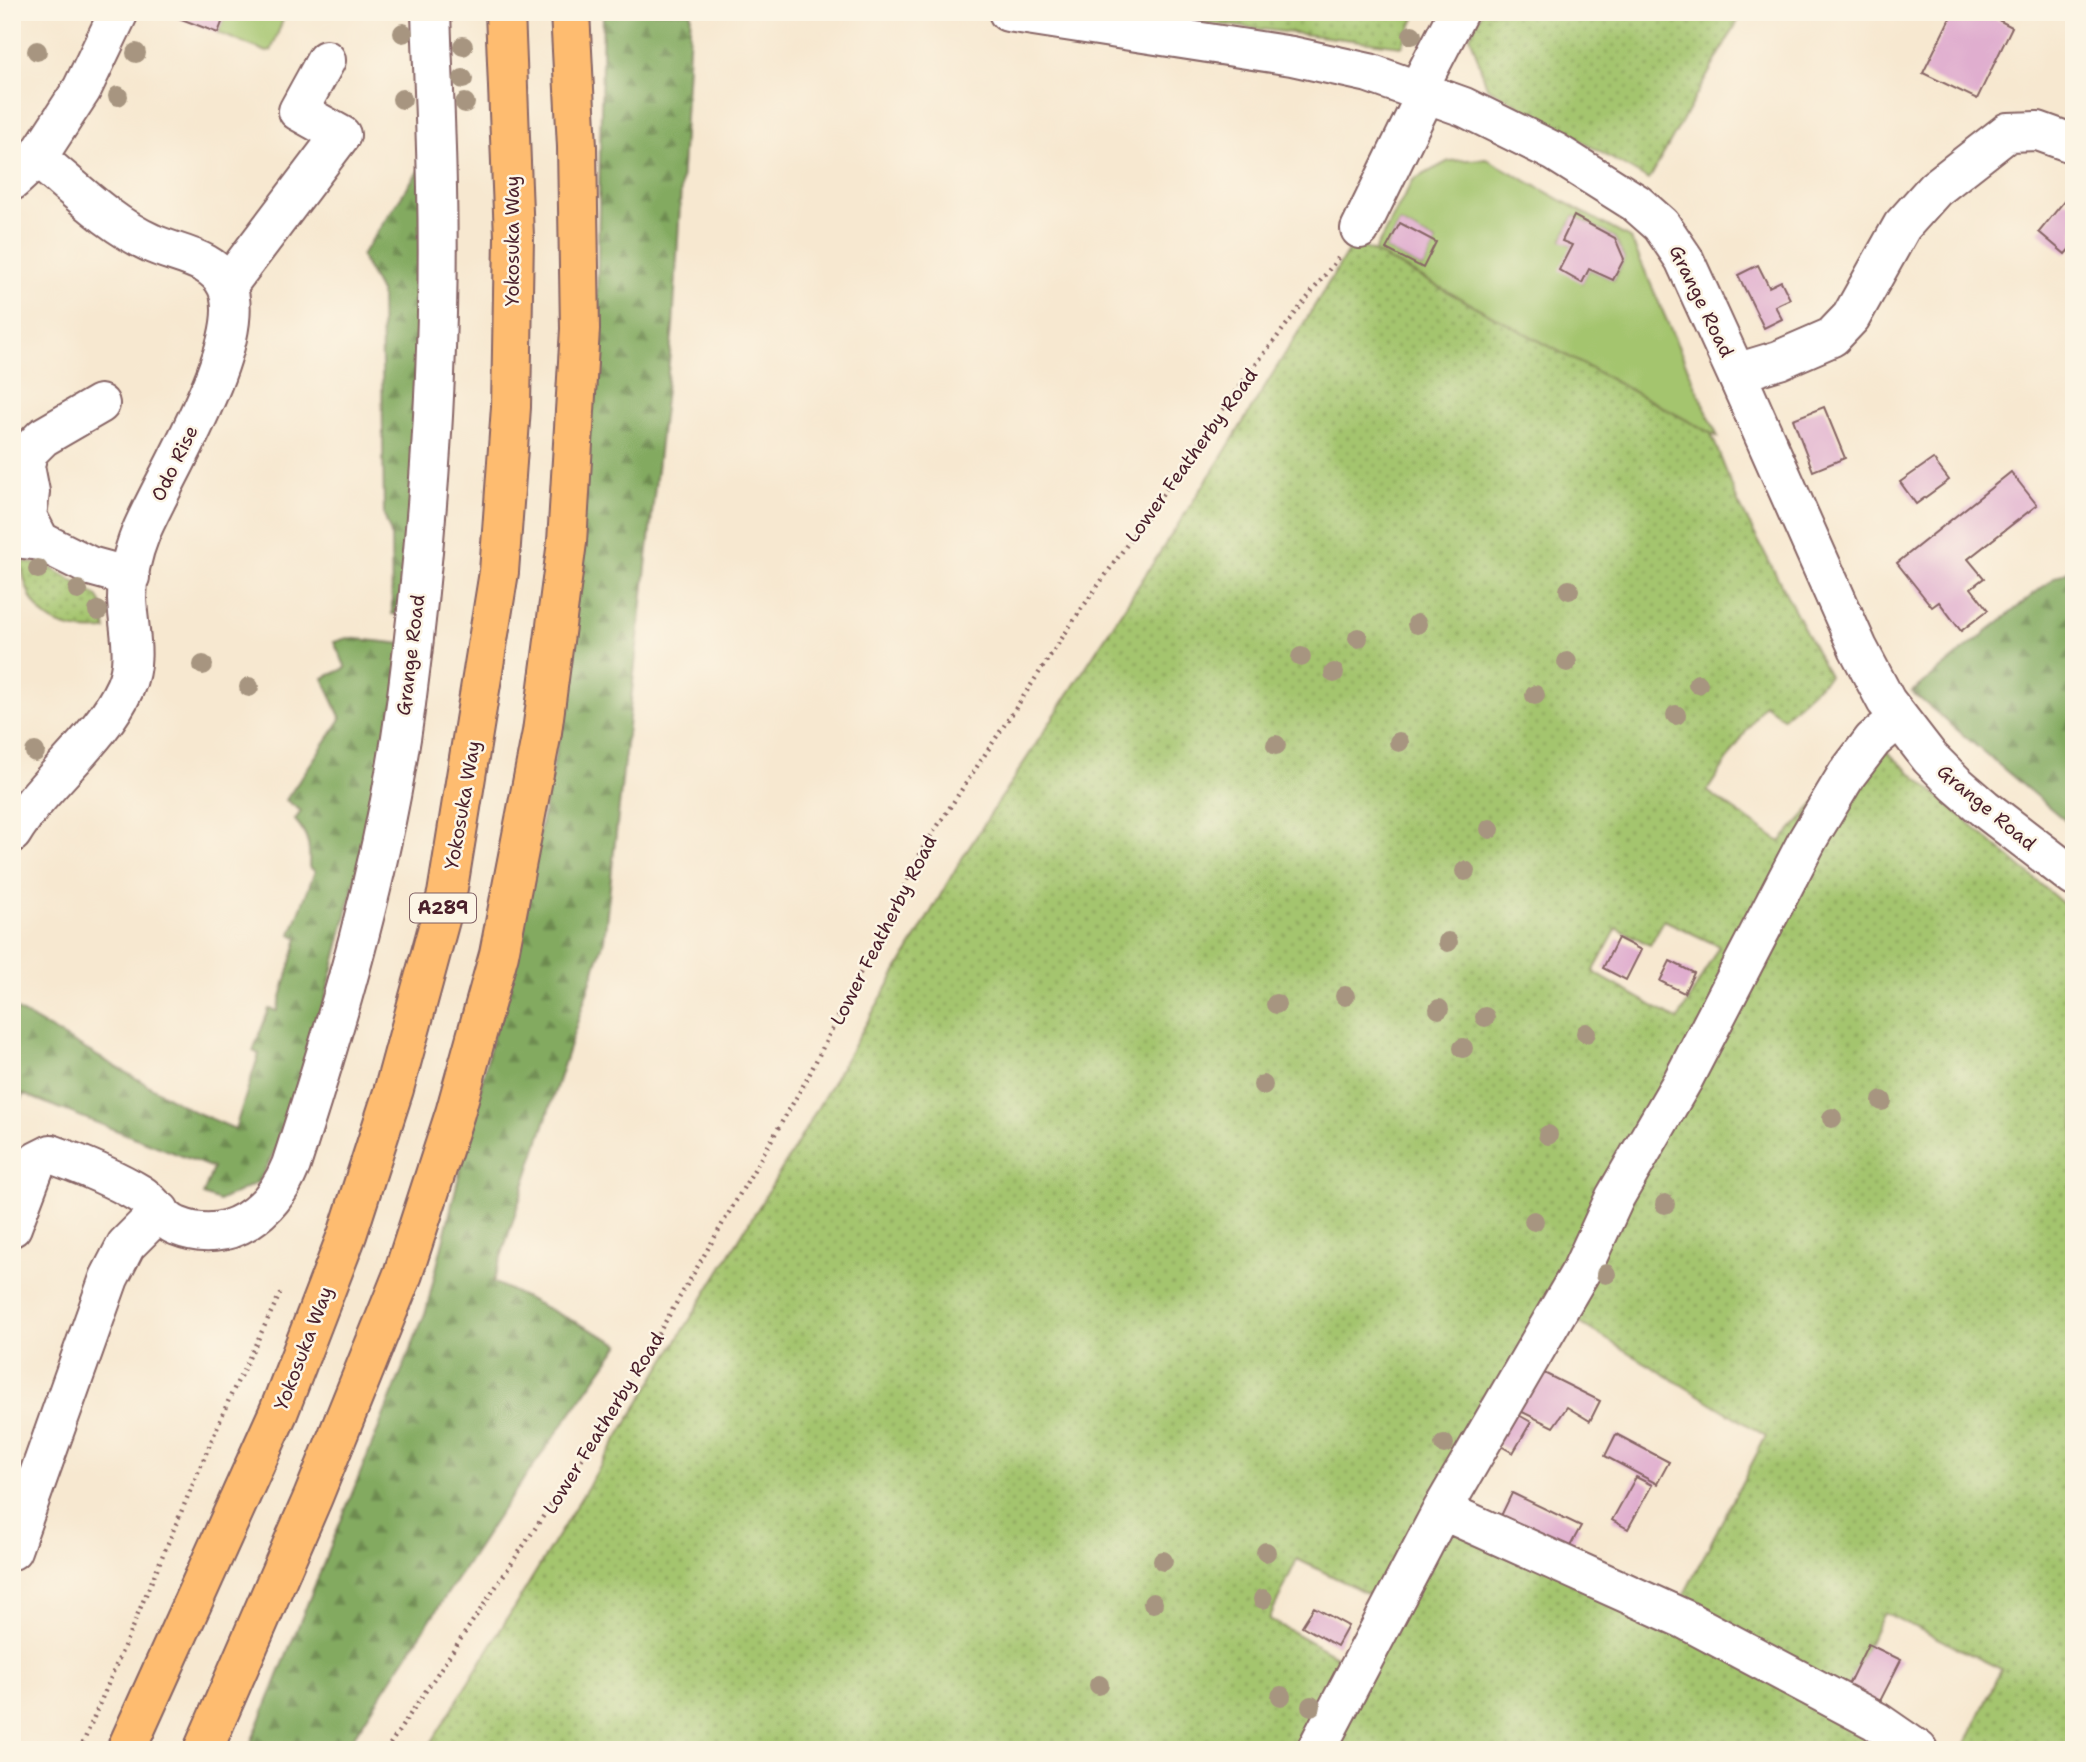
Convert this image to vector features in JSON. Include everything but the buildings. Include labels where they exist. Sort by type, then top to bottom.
[{"type":"main road","name":"Yokosuka Way","points":[[126,1750],[279,1411],[347,1235],[394,1089],[447,894],[499,572],[511,407],[514,237],[505,12]]},
{"type":"main road","name":"A289","points":[[203,1750],[308,1509],[403,1274],[455,1113],[499,954],[542,732],[567,542],[580,329],[577,147],[570,12]]},
{"type":"street","points":[[120,12],[82,89],[25,170],[153,244],[205,264],[227,286],[341,135],[298,111],[326,60]]},
{"type":"street","name":"Grange Road","points":[[160,1211],[174,1226],[203,1233],[230,1231],[250,1220],[276,1195],[286,1177],[321,1073],[354,960],[386,817],[405,706],[426,505],[432,425],[437,188],[431,12]]},
{"type":"street","name":"Grange Road","points":[[1008,12],[1292,56],[1369,72],[1464,107],[1555,152],[1620,191],[1647,212],[1669,235],[1684,259],[1858,649],[1898,719],[1956,784],[2074,877]]},
{"type":"street","points":[[1360,229],[1458,12]]},
{"type":"street","points":[[1737,373],[1779,360],[1832,337],[1850,317],[1902,226],[1936,189],[2008,132],[2038,131],[2074,144]]},
{"type":"street","name":"Odo Rise","points":[[12,833],[35,800],[105,718],[125,688],[132,656],[127,601],[141,532],[183,446],[225,348],[230,319],[227,286]]},
{"type":"street","points":[[100,404],[43,437],[28,452],[24,466],[30,492],[26,539],[90,566],[130,577]]},
{"type":"street","points":[[1316,1750],[1442,1510],[1581,1271],[1615,1197],[1683,1080],[1823,813],[1866,748],[1898,719]]},
{"type":"street","points":[[12,1227],[37,1161],[51,1154],[96,1171],[142,1195],[160,1211],[126,1245],[109,1278],[12,1550]]},
{"type":"street","points":[[1442,1510],[1685,1619],[1876,1721],[1918,1750]]},
{"type":"path","name":"Lower Featherby Road","points":[[386,1750],[615,1409],[807,1079],[923,848],[1096,588],[1240,385],[1360,229]]},
{"type":"green space","points":[[226,12],[286,12],[271,51],[267,52],[218,33]]},
{"type":"green space","points":[[603,12],[691,12],[673,327],[604,940],[493,1282],[620,1344],[502,1510],[345,1750],[248,1750],[426,1311],[521,921],[566,703],[597,301]]},
{"type":"green space","points":[[1116,12],[1418,12],[1402,46]]},
{"type":"green space","points":[[1482,12],[1743,12],[1649,180],[1487,87],[1470,35]]},
{"type":"green space","points":[[1487,159],[1631,239],[1718,437],[1374,252],[1413,180],[1449,161]],"holes":[[[1574,216],[1615,238],[1624,259],[1614,280],[1589,269],[1582,282],[1572,245],[1562,240]],[[1400,223],[1436,242],[1423,268],[1386,249]]]},
{"type":"green space","points":[[425,161],[409,615],[392,614],[391,534],[384,515],[381,294],[361,256]]},
{"type":"green space","points":[[1353,243],[1374,252],[1711,433],[1738,502],[1829,676],[1783,718],[1764,704],[1707,791],[1780,842],[1873,740],[2074,913],[2074,1750],[1963,1750],[2001,1669],[1884,1612],[1846,1689],[1941,1750],[427,1750],[791,1154],[959,863],[1221,458]],"holes":[[[1664,920],[1719,946],[1678,1020],[1593,972],[1617,928],[1650,945]],[[1555,1308],[1766,1436],[1677,1608],[1453,1505]],[[1297,1559],[1379,1599],[1345,1661],[1269,1619]]]},
{"type":"green space","points":[[21,561],[50,567],[97,596],[102,604],[106,630],[71,628],[46,617],[30,595]]},
{"type":"green space","points":[[2074,568],[2074,828],[1912,692],[2055,577]]},
{"type":"green space","points":[[347,638],[403,644],[387,751],[300,1101],[259,1182],[219,1201],[203,1195],[213,1168],[23,1094],[12,1121],[12,1007],[193,1111],[235,1129],[259,1054],[253,1051],[269,1009],[277,1011],[298,938],[291,934],[315,871],[309,867],[308,842],[295,820],[301,811],[286,800],[341,719],[323,678],[346,668],[334,642]]}]
